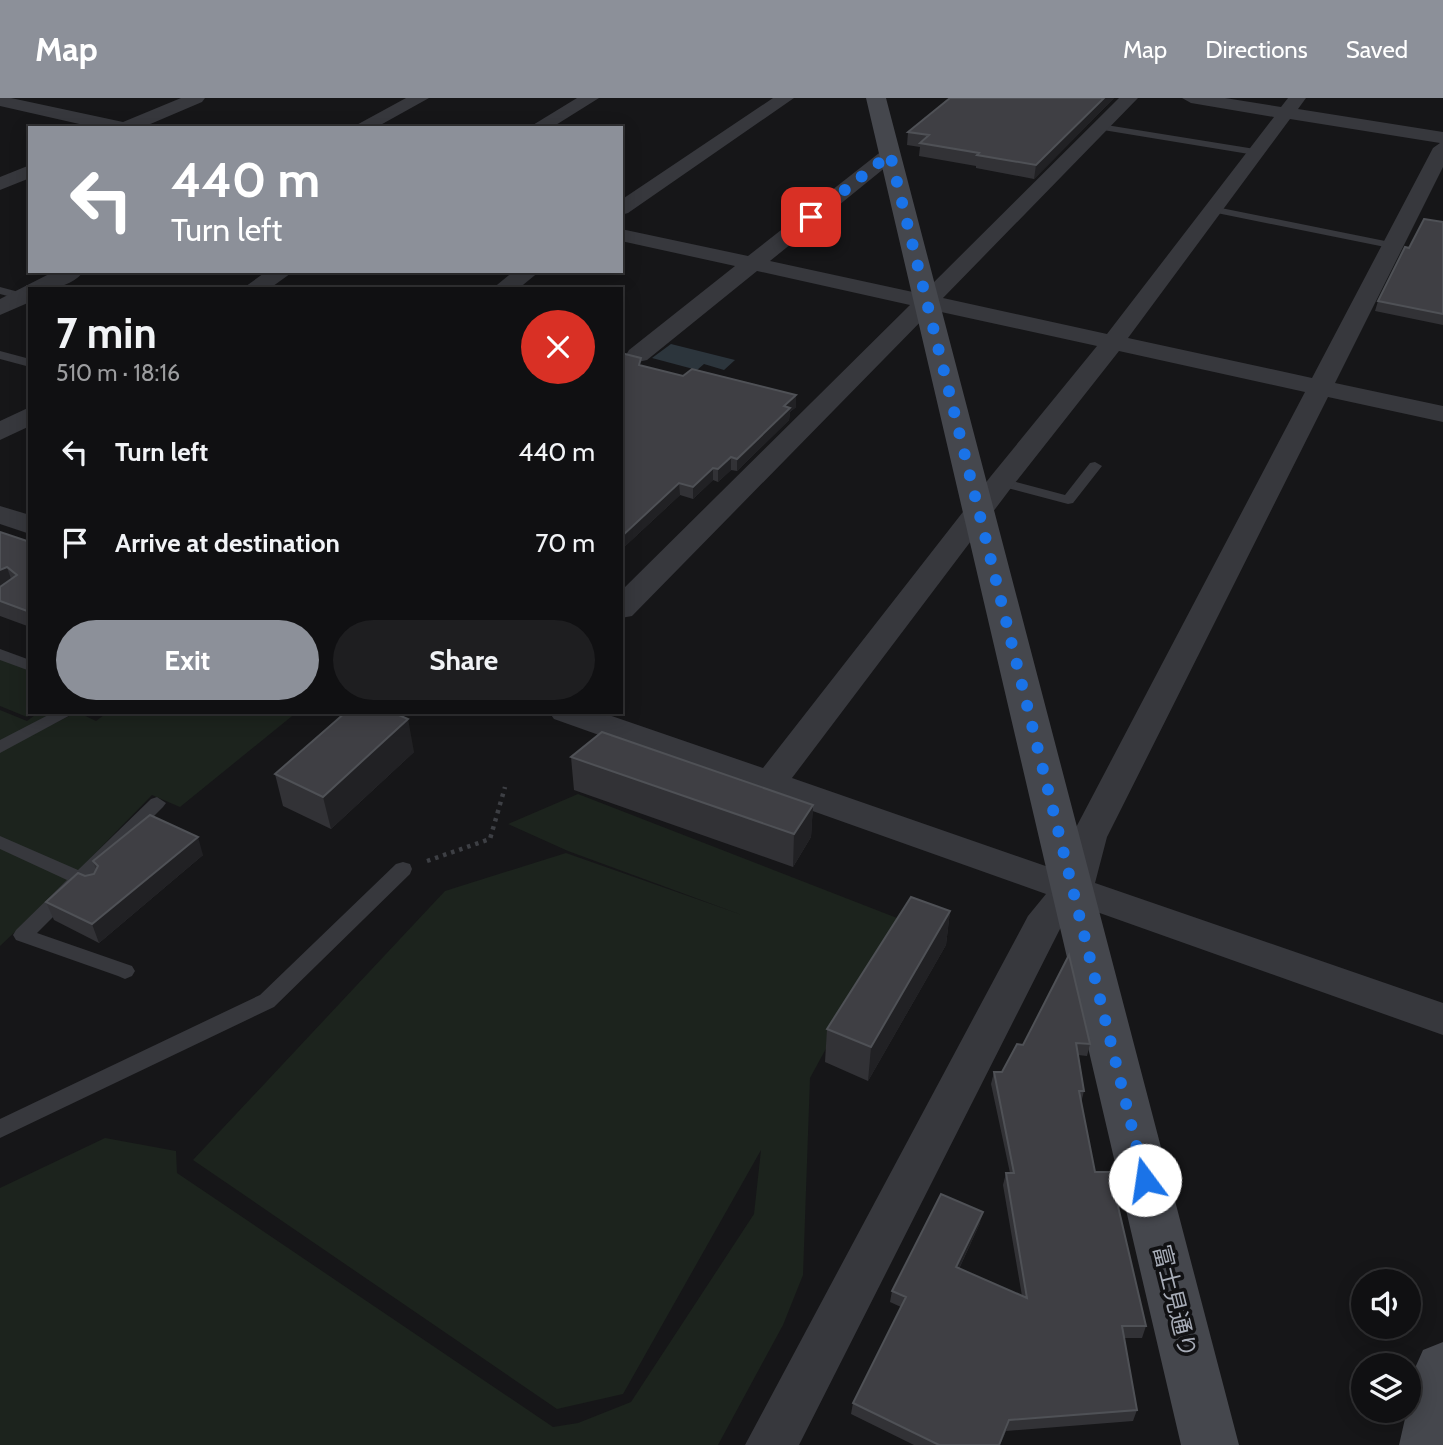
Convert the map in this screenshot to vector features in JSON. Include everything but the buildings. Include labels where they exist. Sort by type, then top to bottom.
[{"type":"street","points":[[129,126],[196,98]]},
{"type":"street","points":[[364,126],[420,98]]},
{"type":"street","points":[[541,126],[590,98]]},
{"type":"street","points":[[623,208],[785,98]]},
{"type":"street","name":"富士見通り","points":[[876,98],[925,301],[990,497],[1074,889],[1210,1445]]},
{"type":"street","points":[[623,607],[1129,98]]},
{"type":"street","points":[[1191,98],[1291,106],[1443,138]]},
{"type":"street","points":[[0,101],[115,126]]},
{"type":"street","points":[[770,783],[1113,342],[1291,106]]},
{"type":"street","points":[[771,1445],[1047,916],[1074,889],[1089,836],[1322,388],[1443,148]]},
{"type":"street","points":[[638,355],[890,154]]},
{"type":"street","points":[[0,184],[28,171]]},
{"type":"street","points":[[623,236],[1443,414]]},
{"type":"street","points":[[43,287],[69,273]]},
{"type":"street","points":[[256,287],[280,273]]},
{"type":"street","points":[[506,287],[526,273]]},
{"type":"street","points":[[0,308],[28,295]]},
{"type":"street","points":[[0,515],[28,524]]},
{"type":"street","points":[[572,714],[1443,1019]]},
{"type":"street","points":[[1428,1445],[1443,1368]]},
{"type":"lane","points":[[1100,127],[1255,152]]},
{"type":"lane","points":[[1211,209],[1395,246]]},
{"type":"lane","points":[[0,290],[28,294]]},
{"type":"lane","points":[[0,355],[28,362]]},
{"type":"lane","points":[[990,497],[1068,500],[1095,466]]},
{"type":"lane","points":[[0,654],[28,665]]},
{"type":"lane","points":[[0,747],[64,714]]},
{"type":"lane","points":[[125,971],[23,935],[87,882],[157,803]]},
{"type":"lane","points":[[0,842],[87,882]]},
{"type":"lane","points":[[0,1129],[267,1001],[403,869]]},
{"type":"path","points":[[403,869],[491,839],[497,813],[504,802],[505,787]]},
{"type":"shaded area","points":[[671,344],[735,360],[724,370],[704,364],[697,370],[652,358]]},
{"type":"shaded area","points":[[0,658],[28,669],[28,714],[31,714],[27,717],[0,706]]},
{"type":"shaded area","points":[[0,710],[27,721],[36,714],[57,714],[0,743]]},
{"type":"shaded area","points":[[73,714],[81,714],[96,721],[105,714],[295,714],[180,807],[152,795],[77,872],[0,837],[0,751]]},
{"type":"shaded area","points":[[578,794],[897,918],[810,1078],[803,1275],[783,1325],[718,1445],[0,1445],[0,1188],[105,1138],[176,1151],[177,1173],[553,1427],[578,1423],[631,1402],[754,1214],[761,1150],[623,1394],[557,1409],[193,1160],[445,891],[566,853],[742,915],[568,851],[508,824]]},
{"type":"shaded area","points":[[0,847],[71,879],[0,946]]},
{"type":"route","points":[[811,217],[890,154],[1145,1180]]}]
